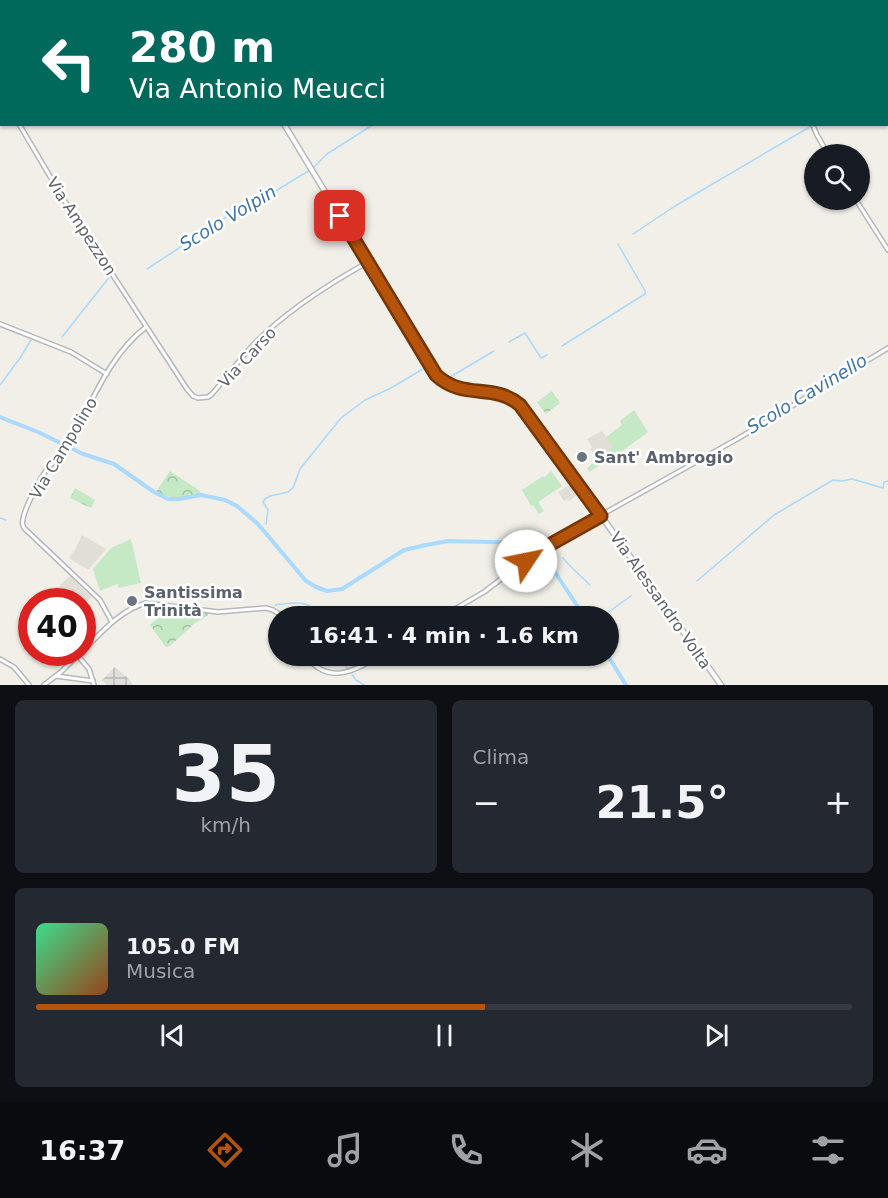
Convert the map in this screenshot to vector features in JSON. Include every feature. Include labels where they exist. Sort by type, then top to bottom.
[{"type":"main road","name":"Via Alessandro Volta","points":[[285,126],[436,375],[455,387],[501,394],[520,405],[722,685]]},
{"type":"street","name":"Via Ampezzon","points":[[19,126],[146,327]]},
{"type":"street","points":[[813,126],[822,144]]},
{"type":"street","points":[[862,210],[888,250]]},
{"type":"street","name":"Via Carso","points":[[146,327],[193,396],[208,397],[254,344],[283,319],[330,284],[368,262]]},
{"type":"street","points":[[0,324],[71,352],[107,374]]},
{"type":"street","name":"Via Campolino","points":[[112,622],[100,600],[22,524],[45,472],[67,447],[122,350],[146,327]]},
{"type":"street","points":[[460,606],[484,592],[505,576],[505,572],[509,573],[543,549],[748,433],[888,348]]},
{"type":"street","points":[[96,638],[112,622],[140,605],[150,603],[218,612],[268,609]]},
{"type":"street","points":[[0,659],[12,665],[29,685]]},
{"type":"street","points":[[44,685],[67,666]]},
{"type":"street","points":[[56,676],[93,683],[86,666]]},
{"type":"street","points":[[314,666],[325,675],[334,676],[342,676],[363,666]]},
{"type":"street","points":[[62,671],[66,677]]},
{"type":"shaded area","points":[[602,431],[613,447],[597,459],[587,439]]},
{"type":"shaded area","points":[[574,482],[581,492],[569,501],[567,499],[564,501],[558,492]]},
{"type":"shaded area","points":[[82,535],[106,549],[88,570],[69,558]]},
{"type":"shaded area","points":[[70,576],[82,588],[57,588]]},
{"type":"shaded area","points":[[115,667],[133,685],[107,685],[102,680]]},
{"type":"green space","points":[[552,391],[560,403],[546,414],[537,402]]},
{"type":"green space","points":[[634,410],[648,432],[607,462],[589,472],[587,468],[613,447],[606,437],[622,425],[620,421]]},
{"type":"green space","points":[[170,471],[200,491],[201,495],[178,498],[156,492]]},
{"type":"green space","points":[[551,471],[562,486],[538,502],[544,511],[539,514],[533,505],[531,506],[522,490],[543,476],[544,478]]},
{"type":"green space","points":[[75,488],[95,500],[91,508],[70,498]]},
{"type":"green space","points":[[131,539],[141,583],[119,588],[117,584],[100,591],[93,569],[111,548]]},
{"type":"green space","points":[[170,607],[210,612],[167,647],[150,625]]},
{"type":"waterway","name":"Scolo Volpin","points":[[313,168],[327,154],[371,126]]},
{"type":"waterway","points":[[633,234],[675,206],[808,128]]},
{"type":"waterway","name":"Scolo Volpin","points":[[147,269],[237,210],[251,206],[310,170]]},
{"type":"waterway","points":[[562,346],[645,294],[618,244]]},
{"type":"waterway","name":"Scolo Volpin","points":[[62,337],[111,275]]},
{"type":"waterway","points":[[509,342],[525,333],[541,358],[547,355]]},
{"type":"waterway","name":"Scolo Volpin","points":[[0,385],[31,340]]},
{"type":"waterway","name":"Scolo Cavinello","points":[[838,377],[888,346]]},
{"type":"waterway","points":[[445,380],[494,351]]},
{"type":"waterway","points":[[266,524],[268,510],[263,502],[265,499],[288,492],[293,488],[300,469],[341,418],[365,400],[428,366],[441,382]]},
{"type":"waterway","points":[[0,417],[83,454],[114,464],[168,499],[201,495],[225,500],[237,506],[258,524],[306,581],[327,591],[342,589],[404,550],[448,541],[530,543],[539,548],[577,606]]},
{"type":"waterway","points":[[697,581],[774,515],[833,480],[852,479],[883,488],[884,482],[888,481]]},
{"type":"waterway","points":[[0,518],[6,520]]},
{"type":"waterway","name":"Scolo Cavinello","points":[[547,544],[552,541]]},
{"type":"waterway","points":[[563,558],[590,585]]},
{"type":"waterway","points":[[617,606],[631,596]]},
{"type":"waterway","points":[[275,605],[300,603],[311,606]]},
{"type":"waterway","points":[[153,606],[162,609]]},
{"type":"waterway","points":[[167,611],[185,616],[204,616]]},
{"type":"waterway","points":[[614,666],[626,685]]},
{"type":"waterway","points":[[352,674],[364,685]]},
{"type":"place","name":"Sant' Ambrogio","points":[[582,457]]},
{"type":"place","name":"Santissima Trinità","points":[[132,601]]},
{"type":"route","points":[[340,216],[436,375],[455,387],[501,394],[520,405],[601,516],[569,533],[526,561]]}]
